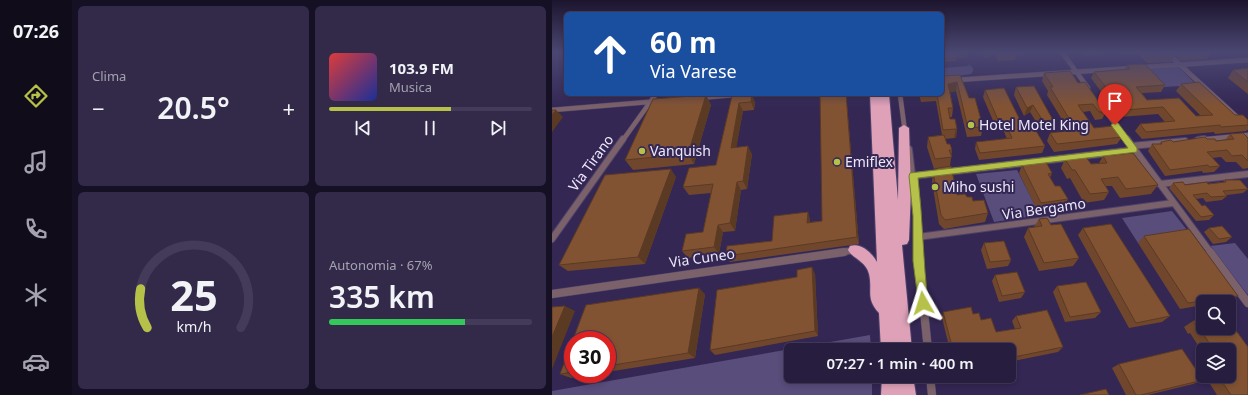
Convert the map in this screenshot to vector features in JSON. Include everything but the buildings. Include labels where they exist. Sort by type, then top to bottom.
[{"type":"highway","points":[[869,96],[878,145],[889,242],[903,343]]},
{"type":"highway","points":[[884,96],[889,242],[887,310],[889,343]]},
{"type":"highway","points":[[903,343],[902,224],[905,190],[904,128]]},
{"type":"highway","points":[[855,250],[865,256],[872,265],[876,274],[878,301],[887,310]]},
{"type":"highway","points":[[906,383],[907,395]]},
{"type":"street","points":[[944,80],[1069,70]]},
{"type":"street","points":[[1075,70],[1092,94]]},
{"type":"street","points":[[1186,70],[1248,127]]},
{"type":"street","name":"Via Tirano","points":[[552,239],[655,96]]},
{"type":"street","points":[[694,98],[719,96]]},
{"type":"street","points":[[901,96],[904,128],[913,176],[918,216],[918,261],[927,343]]},
{"type":"street","points":[[552,110],[665,100]]},
{"type":"street","points":[[1097,100],[1248,303]]},
{"type":"street","points":[[913,176],[1248,135]]},
{"type":"street","points":[[1160,184],[1248,174]]},
{"type":"street","name":"Via Bergamo","points":[[918,237],[1173,203]]},
{"type":"street","name":"Via Cuneo","points":[[552,294],[855,250]]},
{"type":"street","points":[[931,383],[932,395]]},
{"type":"shaded area","points":[[944,70],[973,70],[971,74],[944,78]]},
{"type":"shaded area","points":[[1147,70],[1182,70],[1197,85],[1163,87]]},
{"type":"shaded area","points":[[1017,170],[1040,215],[994,222],[976,174]]},
{"type":"shaded area","points":[[1172,211],[1191,235],[1138,243],[1122,218]]},
{"type":"shaded area","points":[[1235,243],[1248,259],[1248,295],[1210,246]]},
{"type":"shaded area","points":[[870,335],[871,343],[825,343]]},
{"type":"shaded area","points":[[784,350],[784,383],[872,383],[872,395],[552,395],[552,391],[597,383],[616,383],[616,380]]},
{"type":"place","name":"Hotel Motel King","points":[[971,125]]},
{"type":"place","name":"Vanquish","points":[[642,151]]},
{"type":"place","name":"Emiflex","points":[[837,162]]},
{"type":"place","name":"Miho sushi","points":[[935,187]]},
{"type":"route","points":[[923,303],[918,261],[918,216],[913,176],[1134,150],[1115,125]]}]
